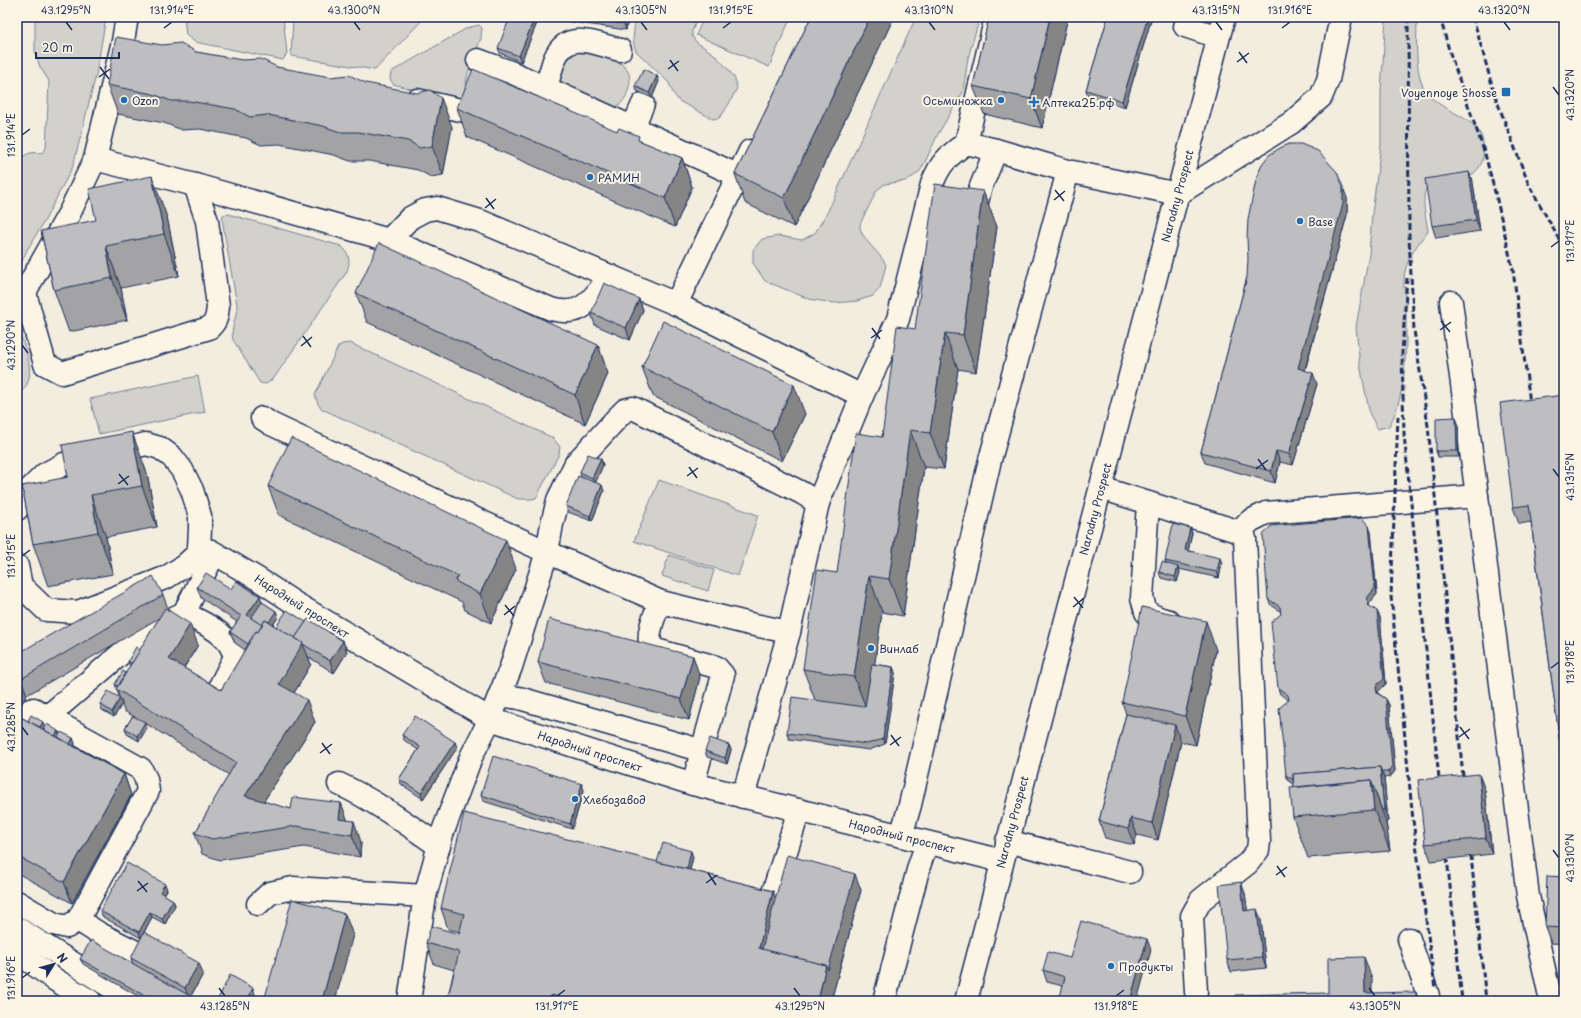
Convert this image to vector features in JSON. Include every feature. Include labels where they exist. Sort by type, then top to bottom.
[{"type":"street","points":[[127,17],[131,43],[95,159],[70,212],[26,290],[26,297],[45,364],[62,374],[209,328],[217,319],[218,306],[207,221],[194,185]]},
{"type":"street","points":[[743,797],[789,632],[818,503],[862,396],[898,319],[932,184],[938,169],[952,153],[966,143],[996,17]]},
{"type":"street","points":[[966,143],[1068,171],[1178,194],[1292,123],[1321,97],[1328,80],[1341,17]]},
{"type":"street","points":[[1184,29],[1221,27]]},
{"type":"street","name":"Narodny Prospect","points":[[966,1001],[1004,851],[1101,488],[1221,27]]},
{"type":"street","points":[[546,88],[554,59],[559,51],[570,41],[580,40],[620,50]]},
{"type":"street","points":[[478,60],[546,88],[737,175]]},
{"type":"street","points":[[400,96],[468,112]]},
{"type":"street","points":[[633,127],[643,104]]},
{"type":"street","points":[[676,304],[737,175],[759,134]]},
{"type":"street","points":[[974,216],[980,189],[996,150]]},
{"type":"street","points":[[95,159],[194,185],[389,240],[551,309],[563,312],[572,312],[586,305],[611,276]]},
{"type":"street","points":[[901,836],[910,805],[990,460],[1068,171]]},
{"type":"street","points":[[389,240],[410,218],[425,210],[437,208],[480,222],[676,304],[862,396]]},
{"type":"street","points":[[1451,302],[1528,896],[1551,1001]]},
{"type":"street","points":[[409,1001],[425,896],[439,846],[471,757],[490,719],[511,667],[547,552],[558,500],[576,463],[625,410],[633,408],[802,493],[818,503]]},
{"type":"street","points":[[262,418],[271,424],[547,552],[661,602],[789,632]]},
{"type":"street","points":[[17,509],[26,493],[45,474],[64,464],[146,444],[160,448],[172,458],[182,470],[192,490],[200,516],[206,551],[184,613],[150,629],[47,717]]},
{"type":"street","points":[[1101,488],[1240,532],[1245,538],[1259,841],[1258,850],[1248,863],[1201,900],[1192,916],[1196,992]]},
{"type":"street","points":[[1240,532],[1250,521],[1266,513],[1477,496]]},
{"type":"street","points":[[1148,502],[1142,598],[1146,612],[1161,619],[1189,626]]},
{"type":"street","points":[[17,566],[21,586],[46,610],[78,612],[167,577],[184,566],[196,555],[206,551]]},
{"type":"street","name":"Народный проспект","points":[[206,551],[490,719],[693,784],[927,843],[1004,851],[1130,872]]},
{"type":"street","points":[[661,602],[655,614],[649,639],[650,645],[653,649],[716,667],[723,675],[693,784]]},
{"type":"street","points":[[184,613],[218,631],[233,649],[235,657],[221,684]]},
{"type":"street","points":[[500,695],[519,698],[703,751]]},
{"type":"street","points":[[17,720],[27,710],[34,709],[141,769],[146,779],[148,791],[78,920],[67,927],[54,924],[17,902]]},
{"type":"street","points":[[339,784],[352,790],[406,823],[439,846]]},
{"type":"street","points":[[773,892],[799,810]]},
{"type":"street","points":[[884,1001],[919,866],[927,843]]},
{"type":"street","points":[[258,904],[270,893],[293,888],[425,896]]},
{"type":"street","points":[[78,920],[100,934],[134,951]]},
{"type":"street","points":[[17,928],[133,1001]]},
{"type":"street","points":[[1409,939],[1428,992],[1429,1001]]},
{"type":"street","points":[[17,952],[54,979],[90,1001]]},
{"type":"shaded area","points":[[35,17],[106,17],[96,75],[73,166],[44,222],[27,250],[17,273],[16,195],[19,166],[24,156],[31,153],[42,153],[46,148],[49,81],[40,67],[35,52]]},
{"type":"shaded area","points":[[184,17],[283,17],[287,53],[283,60],[195,42],[186,35]]},
{"type":"shaded area","points":[[293,17],[425,17],[375,70],[291,56]]},
{"type":"shaded area","points":[[635,17],[698,17],[692,31],[692,36],[696,42],[714,54],[728,69],[735,79],[737,88],[730,102],[719,118],[713,119],[679,101],[673,93],[669,83],[636,51],[633,41]]},
{"type":"shaded area","points":[[704,17],[791,17],[769,67],[696,35]]},
{"type":"shaded area","points":[[916,17],[980,17],[968,58],[963,92],[938,134],[920,171],[905,181],[885,184],[877,190],[860,224],[866,240],[886,265],[880,288],[873,296],[857,301],[834,303],[809,299],[765,281],[753,263],[753,250],[762,239],[779,236],[802,240],[815,233],[828,211]]},
{"type":"shaded area","points":[[1386,17],[1417,17],[1418,65],[1421,83],[1433,99],[1472,124],[1479,132],[1483,143],[1483,157],[1476,172],[1462,179],[1428,185],[1426,190],[1424,196],[1424,207],[1428,231],[1409,259],[1404,279],[1406,306],[1406,352],[1400,398],[1389,426],[1378,429],[1370,415],[1360,365],[1356,327],[1369,254],[1372,214],[1381,144],[1381,91]]},
{"type":"shaded area","points":[[479,25],[482,28],[481,38],[468,73],[463,97],[458,101],[453,101],[393,84],[390,79],[391,72],[467,28]]},
{"type":"shaded area","points":[[578,52],[607,57],[623,65],[628,72],[630,80],[628,91],[624,100],[618,106],[612,109],[562,85],[559,77],[566,62]]},
{"type":"shaded area","points":[[228,214],[341,246],[349,258],[349,266],[346,273],[274,378],[266,384],[260,383],[232,336],[237,305],[222,219],[223,215]]},
{"type":"shaded area","points":[[17,323],[29,362],[30,371],[28,381],[24,389],[17,395]]},
{"type":"shaded area","points":[[350,343],[553,438],[560,447],[559,454],[536,498],[518,499],[322,409],[318,404],[315,395],[338,347],[342,344]]},
{"type":"shaded area","points":[[198,376],[205,412],[99,434],[90,399]]},
{"type":"shaded area","points":[[659,480],[758,515],[738,576],[634,541]]},
{"type":"shaded area","points":[[669,555],[714,570],[708,591],[662,576]]},
{"type":"building","points":[[510,17],[535,17],[519,56],[498,48]]},
{"type":"building","points":[[574,17],[625,17],[624,24]]},
{"type":"building","points":[[811,17],[870,17],[784,198],[735,174]]},
{"type":"building","points":[[989,17],[1050,17],[1031,99],[973,86]]},
{"type":"building","points":[[1108,17],[1148,17],[1122,101],[1086,90]]},
{"type":"building","points":[[116,37],[162,45],[181,43],[196,52],[242,60],[261,59],[277,67],[330,77],[349,75],[366,83],[417,93],[430,90],[441,98],[432,146],[420,148],[408,141],[358,132],[340,132],[323,126],[268,115],[250,117],[235,109],[189,101],[171,101],[153,94],[107,85]]},
{"type":"building","points":[[473,69],[617,131],[619,128],[639,136],[638,140],[682,158],[665,198],[457,108]]},
{"type":"building","points":[[644,69],[657,76],[649,93],[635,86]]},
{"type":"building","points":[[1289,144],[1301,144],[1318,151],[1337,172],[1343,187],[1343,204],[1298,368],[1313,373],[1289,454],[1276,451],[1271,471],[1201,452],[1247,277],[1248,219],[1256,180],[1262,164],[1269,155]]},
{"type":"building","points":[[1469,172],[1476,220],[1432,226],[1425,179]]},
{"type":"building","points":[[152,176],[164,234],[106,246],[112,278],[54,290],[41,231],[96,220],[89,189]]},
{"type":"building","points":[[935,184],[983,191],[963,335],[945,333],[930,433],[910,430],[889,579],[869,576],[854,677],[803,669],[817,570],[837,573],[856,433],[882,437],[897,326],[915,329]]},
{"type":"building","points":[[379,243],[598,345],[575,395],[356,293]]},
{"type":"building","points":[[604,283],[639,299],[626,328],[591,313]]},
{"type":"building","points":[[663,321],[794,385],[772,432],[642,367]]},
{"type":"building","points":[[1564,395],[1563,767],[1529,505],[1513,507],[1500,403]]},
{"type":"building","points":[[1456,417],[1457,451],[1436,451],[1436,418]]},
{"type":"building","points":[[132,432],[142,486],[91,495],[98,532],[33,544],[22,486],[68,477],[62,445]]},
{"type":"building","points":[[291,438],[506,540],[480,594],[455,581],[458,576],[268,486]]},
{"type":"building","points":[[588,454],[601,459],[592,478],[580,472]]},
{"type":"building","points":[[578,476],[602,485],[590,516],[566,506]]},
{"type":"building","points":[[1362,518],[1369,526],[1375,588],[1367,598],[1368,605],[1377,611],[1384,679],[1376,686],[1377,693],[1386,699],[1392,766],[1388,772],[1382,772],[1380,767],[1293,774],[1293,780],[1286,775],[1279,708],[1289,700],[1288,695],[1278,688],[1271,622],[1281,614],[1280,607],[1268,599],[1263,535],[1271,526]]},
{"type":"building","points":[[1173,524],[1190,528],[1185,550],[1220,558],[1217,572],[1165,561]]},
{"type":"building","points":[[1162,562],[1178,567],[1175,577],[1159,572]]},
{"type":"building","points":[[206,573],[231,589],[236,581],[260,596],[247,615],[262,625],[258,632],[256,631],[248,644],[230,632],[241,616],[197,587]]},
{"type":"building","points":[[153,576],[163,595],[21,679],[17,685],[17,654]]},
{"type":"building","points":[[262,602],[276,611],[269,622],[265,620],[262,625],[251,618]]},
{"type":"building","points":[[1142,607],[1206,621],[1185,716],[1122,702]]},
{"type":"building","points":[[165,608],[190,624],[169,659],[221,690],[256,631],[258,632],[265,620],[303,643],[279,684],[307,700],[245,796],[291,809],[293,797],[341,803],[339,819],[354,821],[352,835],[296,826],[212,839],[195,833],[236,762],[116,689]]},
{"type":"building","points":[[287,610],[306,622],[295,638],[276,627]]},
{"type":"building","points":[[308,619],[343,641],[330,661],[295,638]]},
{"type":"building","points":[[549,619],[693,656],[681,699],[538,662]]},
{"type":"building","points":[[136,647],[140,650],[132,663],[128,661]]},
{"type":"building","points":[[872,664],[893,667],[883,739],[867,744],[787,733],[792,697],[865,707]]},
{"type":"building","points":[[123,671],[126,673],[118,686],[115,684]]},
{"type":"building","points":[[108,691],[120,698],[112,712],[100,704]]},
{"type":"building","points":[[1126,714],[1175,725],[1152,823],[1131,818],[1128,829],[1099,821]]},
{"type":"building","points":[[17,715],[124,774],[64,882],[17,856]]},
{"type":"building","points":[[31,715],[43,722],[40,727],[28,721]]},
{"type":"building","points":[[133,716],[145,722],[137,736],[125,728]]},
{"type":"building","points":[[415,716],[455,742],[421,793],[399,779],[420,747],[402,735]]},
{"type":"building","points":[[47,724],[58,731],[55,736],[43,729]]},
{"type":"building","points":[[61,732],[73,738],[70,744],[58,737]]},
{"type":"building","points":[[710,738],[729,745],[725,758],[705,751]]},
{"type":"building","points":[[493,756],[582,784],[570,824],[481,795]]},
{"type":"building","points":[[1380,767],[1384,810],[1382,810],[1371,780],[1294,787],[1293,774]]},
{"type":"building","points":[[1479,774],[1486,838],[1425,844],[1418,780]]},
{"type":"building","points":[[1371,780],[1374,810],[1293,817],[1290,788]]},
{"type":"building","points":[[464,813],[773,891],[759,948],[826,965],[818,1001],[567,1001],[567,999],[551,995],[549,1001],[447,1001],[459,952],[426,943],[431,926],[459,934],[464,914],[441,908]]},
{"type":"building","points":[[663,843],[691,851],[687,869],[657,862]]},
{"type":"building","points":[[787,855],[855,874],[828,970],[826,965],[762,949]]},
{"type":"building","points":[[127,863],[165,884],[160,892],[173,900],[162,919],[150,912],[139,932],[100,911]]},
{"type":"building","points":[[1547,876],[1564,877],[1564,928],[1545,927]]},
{"type":"building","points":[[1241,882],[1244,911],[1257,909],[1262,957],[1227,960],[1219,885]]},
{"type":"building","points":[[292,899],[345,914],[322,1001],[264,1001]]},
{"type":"building","name":"Продукты","points":[[1081,921],[1147,939],[1130,1001],[1059,1001],[1065,977],[1043,970],[1048,952],[1070,958]]},
{"type":"building","points":[[144,932],[199,963],[185,988],[131,958]]},
{"type":"building","points":[[91,940],[199,1001],[154,1001],[80,959]]},
{"type":"building","points":[[1364,957],[1365,993],[1416,992],[1416,1001],[1235,1001],[1235,995],[1328,993],[1328,958]]},
{"type":"building","points":[[230,975],[253,988],[247,1001],[217,1001]]},
{"type":"building","points":[[17,997],[25,1001],[17,1001]]},
{"type":"railway","points":[[1408,17],[1409,238],[1414,330],[1428,426],[1464,786]]},
{"type":"railway","points":[[1440,17],[1449,50],[1485,154],[1497,200],[1513,270],[1531,411]]},
{"type":"railway","points":[[1473,17],[1495,96],[1529,185],[1564,248]]},
{"type":"railway","points":[[1407,278],[1402,353],[1404,434],[1440,788]]},
{"type":"railway","points":[[1398,416],[1391,596],[1413,820],[1435,989]]},
{"type":"railway","points":[[1470,846],[1486,1001]]},
{"type":"railway","points":[[1446,848],[1462,1001]]},
{"type":"place","name":"Voyennoye Shosse","points":[[1506,92]]},
{"type":"place","name":"Ozon","points":[[124,100]]},
{"type":"place","name":"Осьминожка","points":[[1001,100]]},
{"type":"place","name":"Аптека25.рф","points":[[1034,102]]},
{"type":"place","name":"РАМИН","points":[[590,177]]},
{"type":"place","name":"Base","points":[[1300,221]]},
{"type":"place","name":"Винлаб","points":[[871,648]]},
{"type":"place","name":"Хлебозавод","points":[[575,799]]},
{"type":"place","name":"Продукты","points":[[1111,966]]}]
